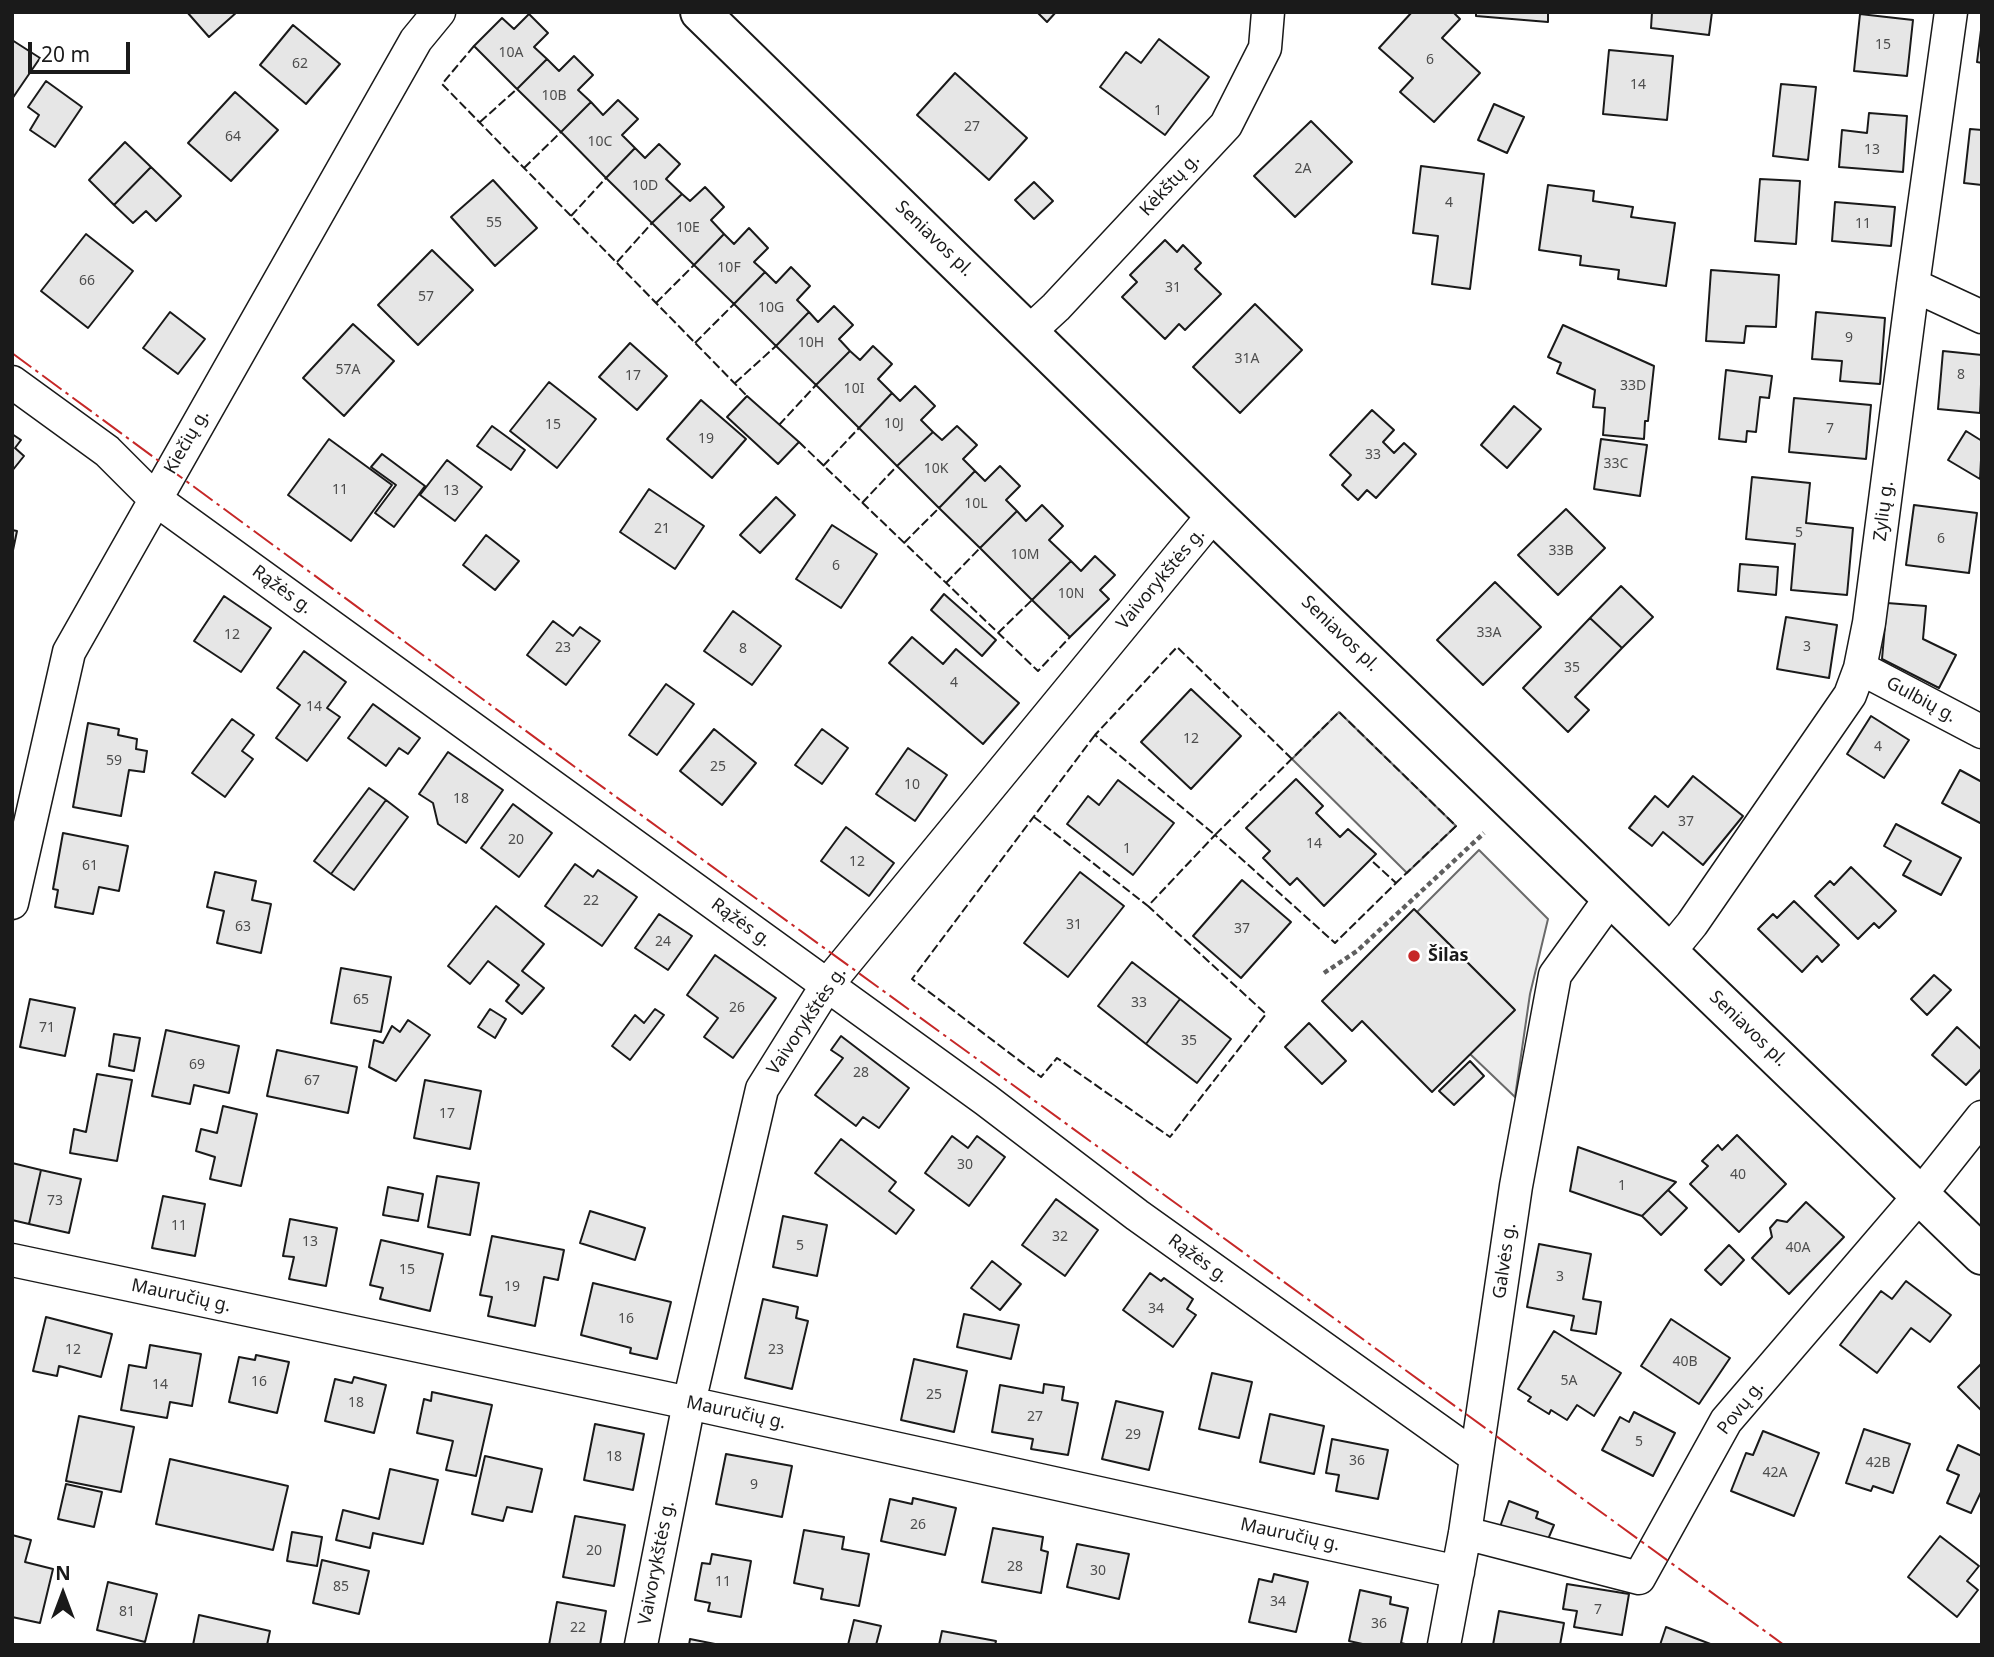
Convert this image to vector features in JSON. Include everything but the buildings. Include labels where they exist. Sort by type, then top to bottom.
[{"type":"street","name":"Kiečių g.","points":[[12,904],[69,652],[416,40],[439,12]]},
{"type":"street","name":"Seniavos pl.","points":[[700,12],[1214,514],[1982,1255]]},
{"type":"street","name":"Kėkštų g.","points":[[1029,332],[1056,307],[1226,125],[1265,48],[1268,12]]},
{"type":"street","name":"Zylių g.","points":[[1669,952],[1692,924],[1850,695],[1860,668],[1869,623],[1951,12]]},
{"type":"street","points":[[1913,285],[1982,317]]},
{"type":"street","name":"Rąžės g.","points":[[12,382],[107,451],[155,499],[986,1100],[1137,1215],[1476,1457]]},
{"type":"street","name":"Vaivorykštės g.","points":[[641,1645],[689,1403],[762,1089],[827,985],[1214,514]]},
{"type":"street","name":"Gulbių g.","points":[[1860,668],[1982,732]]},
{"type":"street","name":"Galvės g.","points":[[1444,1645],[1465,1533],[1516,1186],[1555,975],[1612,897]]},
{"type":"street","name":"Povų g.","points":[[1465,1533],[1639,1578],[1726,1421],[1920,1195],[1982,1117]]},
{"type":"street","name":"Mauručių g.","points":[[12,1260],[689,1403],[1458,1572]]},
{"type":"path","points":[[1324,973],[1357,951],[1485,833]]},
{"type":"shaded area","points":[[1339,712],[1456,826],[1407,873],[1292,759]]},
{"type":"shaded area","points":[[1479,850],[1548,919],[1530,994],[1515,1097],[1470,1054],[1514,1009],[1417,912]]},
{"type":"fence","points":[[474,46],[442,84],[747,396]]},
{"type":"fence","points":[[480,122],[517,89]]},
{"type":"fence","points":[[524,168],[561,132]]},
{"type":"fence","points":[[571,216],[606,178]]},
{"type":"fence","points":[[617,262],[652,223]]},
{"type":"fence","points":[[656,303],[694,265]]},
{"type":"fence","points":[[695,343],[734,304]]},
{"type":"fence","points":[[735,383],[776,346]]},
{"type":"fence","points":[[779,425],[816,385]]},
{"type":"fence","points":[[823,466],[859,428]]},
{"type":"fence","points":[[799,442],[1038,671],[1070,637]]},
{"type":"fence","points":[[862,503],[897,466]]},
{"type":"fence","points":[[904,543],[939,508]]},
{"type":"fence","points":[[946,583],[980,548]]},
{"type":"fence","points":[[998,633],[1032,600]]},
{"type":"fence","points":[[1292,759],[1177,647],[1095,735],[1215,835],[1339,712],[1456,826],[1396,883]]},
{"type":"fence","points":[[1095,735],[912,979],[1041,1077],[1057,1058],[1170,1137],[1266,1014],[1148,906],[1215,835],[1335,943],[1396,883],[1371,860]]},
{"type":"fence","points":[[1034,817],[1148,906]]},
{"type":"power","points":[[12,353],[575,767],[1784,1645]]},
{"type":"place","name":"Šilas","points":[[1414,956]]}]
